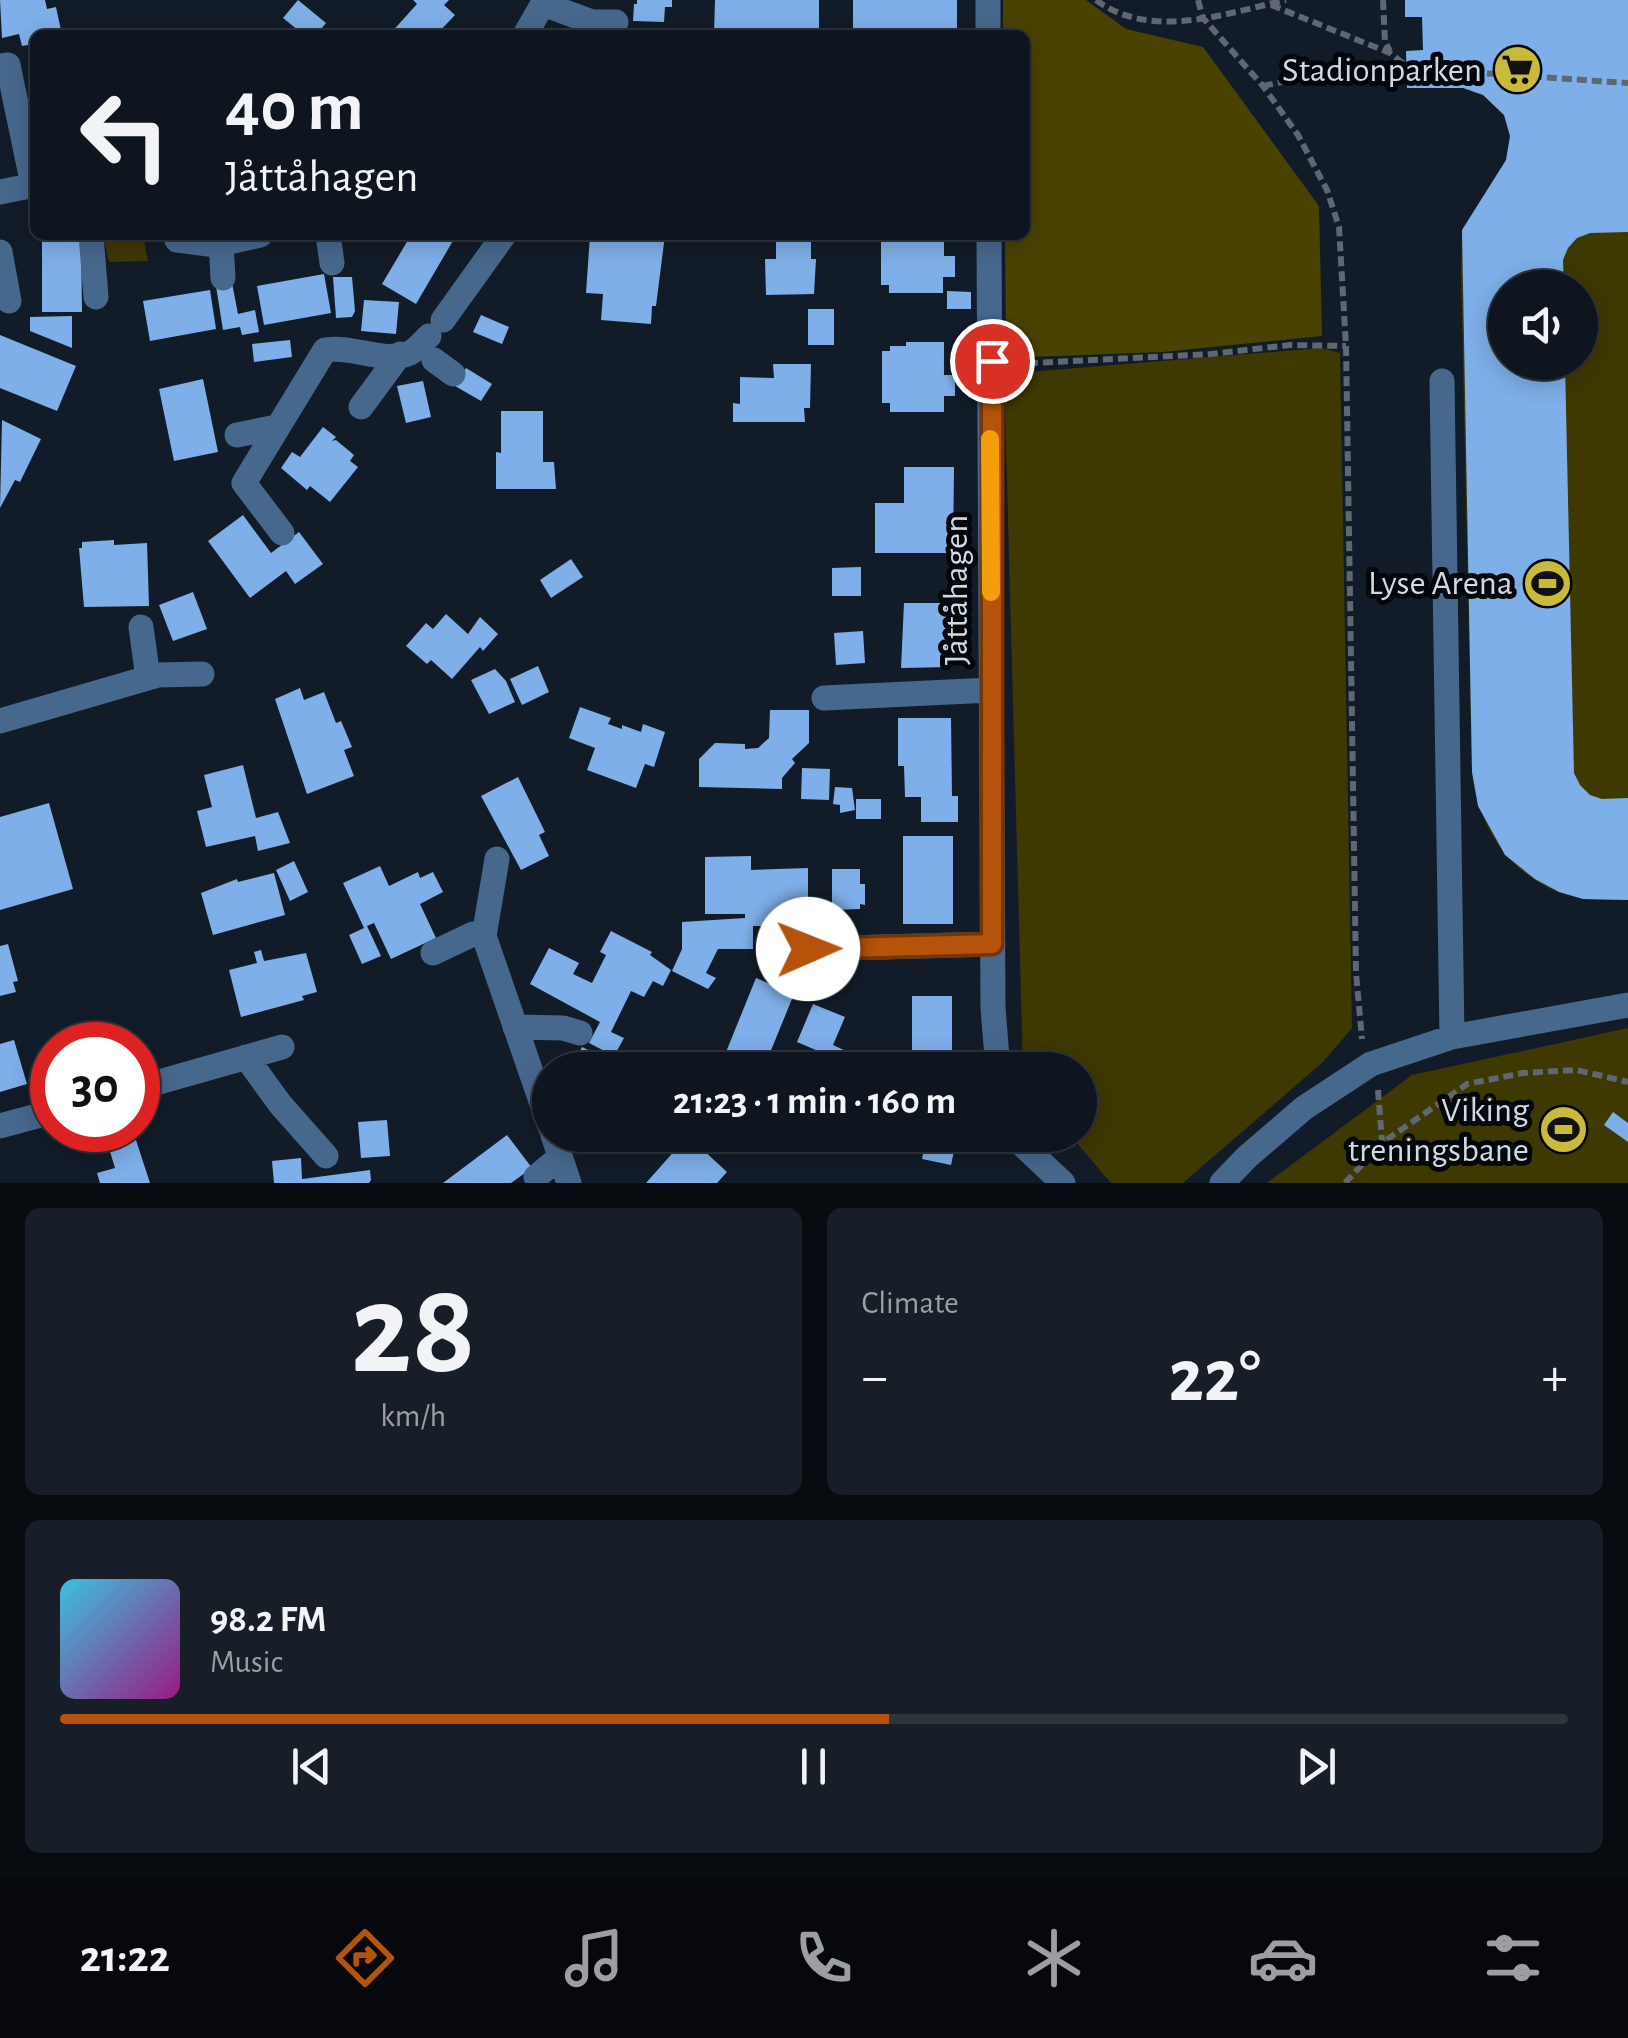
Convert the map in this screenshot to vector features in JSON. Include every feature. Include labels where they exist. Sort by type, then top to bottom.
[{"type":"street","points":[[988,0],[988,30]]},
{"type":"street","points":[[528,30],[544,2],[592,22],[616,22]]},
{"type":"street","points":[[12,64],[30,163]]},
{"type":"street","points":[[0,192],[30,186]]},
{"type":"street","points":[[92,240],[96,297]]},
{"type":"street","points":[[176,240],[218,244],[237,240]]},
{"type":"street","points":[[329,240],[332,263]]},
{"type":"street","points":[[282,533],[244,483],[325,350],[339,348],[379,356],[411,353],[447,335],[462,279],[499,240]]},
{"type":"street","name":"Jåttåhagen","points":[[989,240],[992,944],[997,1052]]},
{"type":"street","points":[[218,244],[224,278]]},
{"type":"street","points":[[0,252],[9,301]]},
{"type":"street","points":[[361,407],[400,354]]},
{"type":"street","points":[[1442,380],[1452,1037]]},
{"type":"street","points":[[237,436],[277,428]]},
{"type":"street","points":[[141,627],[148,678]]},
{"type":"street","points":[[0,720],[148,678],[202,674]]},
{"type":"street","points":[[824,698],[991,690]]},
{"type":"street","points":[[498,858],[484,936],[532,1076]]},
{"type":"street","points":[[434,954],[473,934],[484,936]]},
{"type":"street","points":[[808,949],[992,944]]},
{"type":"street","points":[[1222,1183],[1247,1156],[1304,1108],[1452,1037],[1628,1005]]},
{"type":"street","points":[[514,1025],[563,1028],[580,1034]]},
{"type":"street","points":[[160,1082],[282,1047]]},
{"type":"street","points":[[246,1057],[280,1104],[326,1156]]},
{"type":"street","points":[[0,1126],[30,1118]]},
{"type":"street","points":[[536,1177],[552,1152]]},
{"type":"street","points":[[558,1152],[569,1183]]},
{"type":"street","points":[[1030,1152],[1063,1183]]},
{"type":"path","points":[[1096,0],[1140,20],[1203,18],[1286,0]]},
{"type":"path","points":[[1198,0],[1203,18],[1263,86],[1298,135],[1326,190],[1338,226],[1346,346],[1356,973],[1360,1032],[1374,1074],[1382,1143]]},
{"type":"path","points":[[1384,0],[1385,42],[1390,52]]},
{"type":"path","points":[[1262,3],[1390,52],[1410,69]]},
{"type":"path","points":[[1263,86],[1296,79],[1410,69],[1628,84]]},
{"type":"path","points":[[992,361],[1007,365],[1211,354],[1290,345],[1346,346]]},
{"type":"path","points":[[1345,1183],[1382,1143],[1467,1084],[1523,1072],[1576,1070],[1628,1082]]},
{"type":"shaded area","points":[[1003,0],[1086,0],[1126,29],[1203,47],[1319,206],[1322,336],[1163,352],[1006,358],[1005,240],[1030,240],[1030,30],[1003,30]]},
{"type":"shaded area","name":"Lyse Arena","points":[[1628,130],[1628,900],[1581,898],[1539,882],[1506,854],[1493,836],[1476,794],[1472,772],[1462,230],[1499,173]]},
{"type":"shaded area","points":[[104,240],[144,240],[148,261],[109,262]]},
{"type":"shaded area","points":[[1322,348],[1340,353],[1352,1028],[1323,1062],[1183,1183],[1111,1183],[1085,1152],[1097,1152],[1097,1052],[1023,1052],[1004,374]]},
{"type":"shaded area","points":[[1628,1028],[1628,1183],[1267,1183],[1412,1075]]},
{"type":"building","points":[[0,0],[45,0],[47,9],[56,7],[61,30],[30,30],[30,52],[28,45],[22,46],[19,34],[2,38]]},
{"type":"building","points":[[298,0],[326,23],[320,30],[298,30],[283,18]]},
{"type":"building","points":[[413,0],[449,0],[444,5],[455,15],[441,30],[394,30],[417,4]]},
{"type":"building","points":[[637,0],[672,0],[672,7],[665,7],[664,22],[633,21]]},
{"type":"building","points":[[715,0],[819,0],[819,30],[714,30]]},
{"type":"building","points":[[853,0],[957,0],[957,30],[853,30]]},
{"type":"building","name":"Lyse Arena","points":[[1405,0],[1628,0],[1628,232],[1590,233],[1577,238],[1568,248],[1563,270],[1488,270],[1488,380],[1565,380],[1574,773],[1590,795],[1602,799],[1628,798],[1628,900],[1583,899],[1535,879],[1505,855],[1478,806],[1472,772],[1462,230],[1506,160],[1510,136],[1504,115],[1483,95],[1463,88],[1407,88],[1406,51],[1423,50],[1422,17],[1405,17]]},
{"type":"building","points":[[42,240],[81,240],[82,312],[42,312]]},
{"type":"building","points":[[408,240],[453,240],[416,304],[382,284]]},
{"type":"building","points":[[590,240],[664,240],[651,324],[601,320],[603,294],[586,293]]},
{"type":"building","points":[[776,240],[811,240],[811,259],[816,259],[814,294],[766,295],[765,259],[776,259]]},
{"type":"building","points":[[881,240],[944,240],[944,256],[955,256],[955,277],[943,277],[943,293],[889,293],[889,285],[881,285]]},
{"type":"building","points":[[324,274],[331,313],[264,325],[257,286]]},
{"type":"building","points":[[333,277],[352,277],[352,317],[336,318]]},
{"type":"building","points":[[232,283],[238,314],[255,310],[259,332],[242,335],[240,327],[223,330],[216,286]]},
{"type":"building","points":[[210,290],[216,329],[150,341],[143,301]]},
{"type":"building","points":[[947,291],[971,292],[971,309],[947,309]]},
{"type":"building","points":[[364,300],[399,302],[396,334],[361,331]]},
{"type":"building","points":[[808,309],[834,309],[834,345],[808,345]]},
{"type":"building","points":[[481,315],[509,327],[502,344],[473,332]]},
{"type":"building","points":[[72,316],[72,348],[30,331],[30,317]]},
{"type":"building","points":[[0,335],[76,366],[57,411],[0,388]]},
{"type":"building","points":[[290,340],[292,357],[254,362],[252,344]]},
{"type":"building","points":[[906,342],[944,342],[944,375],[955,375],[955,396],[944,396],[944,412],[890,412],[890,403],[882,403],[882,351],[890,351],[890,346],[906,346]]},
{"type":"building","points":[[773,364],[811,364],[810,408],[804,408],[805,422],[733,422],[733,403],[740,404],[740,377],[774,378]]},
{"type":"building","points":[[466,368],[492,384],[481,401],[455,386]]},
{"type":"building","points":[[203,379],[218,452],[174,461],[159,389]]},
{"type":"building","points":[[423,381],[431,417],[406,423],[397,386]]},
{"type":"building","points":[[501,411],[543,411],[543,462],[554,462],[556,489],[496,489]]},
{"type":"building","points":[[2,420],[41,439],[20,482],[15,480],[0,508]]},
{"type":"building","points":[[323,427],[336,437],[332,441],[354,455],[350,461],[358,467],[330,502],[310,486],[307,490],[281,468],[292,452],[300,457]]},
{"type":"building","points":[[904,467],[954,467],[953,553],[875,553],[875,503],[904,503]]},
{"type":"building","points":[[243,515],[271,553],[299,532],[323,564],[295,584],[286,571],[250,598],[208,541]]},
{"type":"building","points":[[114,540],[114,545],[147,543],[149,606],[84,607],[79,548],[82,542]]},
{"type":"building","points":[[571,559],[583,577],[551,598],[540,580]]},
{"type":"building","points":[[861,567],[861,596],[832,596],[832,568]]},
{"type":"building","points":[[193,592],[207,629],[173,641],[159,605]]},
{"type":"building","points":[[904,603],[950,603],[951,667],[901,668]]},
{"type":"building","points":[[446,614],[468,634],[480,617],[498,634],[483,651],[480,647],[452,679],[431,660],[427,664],[406,646],[426,623],[433,629]]},
{"type":"building","points":[[863,631],[865,663],[836,665],[834,633]]},
{"type":"building","points":[[538,666],[549,692],[522,705],[510,679]]},
{"type":"building","points":[[495,669],[506,681],[515,702],[489,714],[471,680]]},
{"type":"building","points":[[300,688],[304,700],[324,692],[336,723],[341,721],[352,747],[344,750],[354,776],[307,794],[275,699]]},
{"type":"building","points":[[580,707],[611,718],[608,724],[622,729],[622,725],[641,732],[643,724],[665,732],[654,767],[645,764],[636,788],[587,770],[595,748],[569,738]]},
{"type":"building","points":[[770,710],[809,710],[809,743],[792,759],[795,763],[782,778],[782,789],[699,787],[699,759],[715,743],[758,748],[769,738]]},
{"type":"building","points":[[898,718],[951,718],[952,796],[958,796],[958,822],[921,822],[921,797],[905,797],[904,766],[898,766]]},
{"type":"building","points":[[243,765],[256,818],[278,812],[290,843],[258,851],[255,836],[206,847],[197,811],[212,807],[204,775]]},
{"type":"building","points":[[802,768],[830,769],[829,800],[801,799]]},
{"type":"building","points":[[518,777],[545,832],[539,835],[549,856],[521,870],[481,796]]},
{"type":"building","points":[[835,787],[852,788],[855,810],[840,813],[840,805],[833,804]]},
{"type":"building","points":[[856,799],[881,799],[881,819],[856,819]]},
{"type":"building","points":[[49,803],[73,889],[0,910],[0,817]]},
{"type":"building","points":[[903,836],[953,836],[953,924],[903,924]]},
{"type":"building","points":[[751,856],[751,870],[808,868],[808,926],[753,926],[753,949],[718,949],[706,973],[716,978],[708,989],[672,971],[682,949],[682,922],[745,918],[745,914],[705,914],[705,857]]},
{"type":"building","points":[[294,861],[308,892],[290,901],[276,870]]},
{"type":"building","points":[[380,866],[389,886],[418,872],[420,878],[433,872],[443,892],[420,904],[436,938],[391,959],[374,923],[367,926],[381,956],[362,964],[349,935],[364,928],[343,883]]},
{"type":"building","points":[[832,869],[860,869],[865,905],[860,904],[860,909],[832,910]]},
{"type":"building","points":[[274,873],[285,915],[213,935],[201,893],[237,879],[238,882]]},
{"type":"building","points":[[611,931],[652,952],[650,955],[671,970],[663,986],[653,981],[644,997],[631,991],[611,1032],[624,1038],[616,1052],[606,1052],[589,1043],[600,1022],[530,984],[549,948],[579,963],[573,974],[592,983],[606,955],[600,952]]},
{"type":"building","points":[[8,944],[18,981],[13,982],[16,992],[0,996],[0,946]]},
{"type":"building","points":[[261,950],[264,961],[306,953],[317,992],[302,996],[304,1000],[241,1017],[229,970],[257,963],[254,952]]},
{"type":"building","points":[[756,978],[794,994],[770,1052],[726,1052]]},
{"type":"building","points":[[912,996],[952,996],[952,1052],[912,1052]]},
{"type":"building","points":[[813,1004],[845,1017],[833,1045],[846,1052],[820,1052],[797,1042]]},
{"type":"building","points":[[14,1040],[27,1084],[0,1092],[0,1044]]},
{"type":"building","points":[[1613,1112],[1628,1123],[1628,1142],[1604,1125]]},
{"type":"building","points":[[387,1120],[390,1156],[361,1158],[358,1122]]},
{"type":"building","points":[[507,1135],[532,1168],[511,1183],[443,1183]]},
{"type":"building","points":[[110,1152],[140,1152],[150,1183],[100,1183],[97,1173],[115,1168]]},
{"type":"building","points":[[673,1152],[705,1152],[727,1172],[717,1183],[646,1183]]},
{"type":"building","points":[[923,1152],[954,1152],[951,1165],[922,1159]]},
{"type":"building","points":[[301,1158],[302,1179],[370,1170],[371,1180],[274,1183],[272,1161]]},
{"type":"slow traffic","points":[[990,439],[991,592]]},
{"type":"place","name":"Stadionparken","points":[[1517,70]]},
{"type":"place","name":"Lyse Arena","points":[[1548,583]]},
{"type":"place","name":"Viking treningsbane","points":[[1564,1130]]},
{"type":"route","points":[[808,949],[992,944],[992,361]]}]
